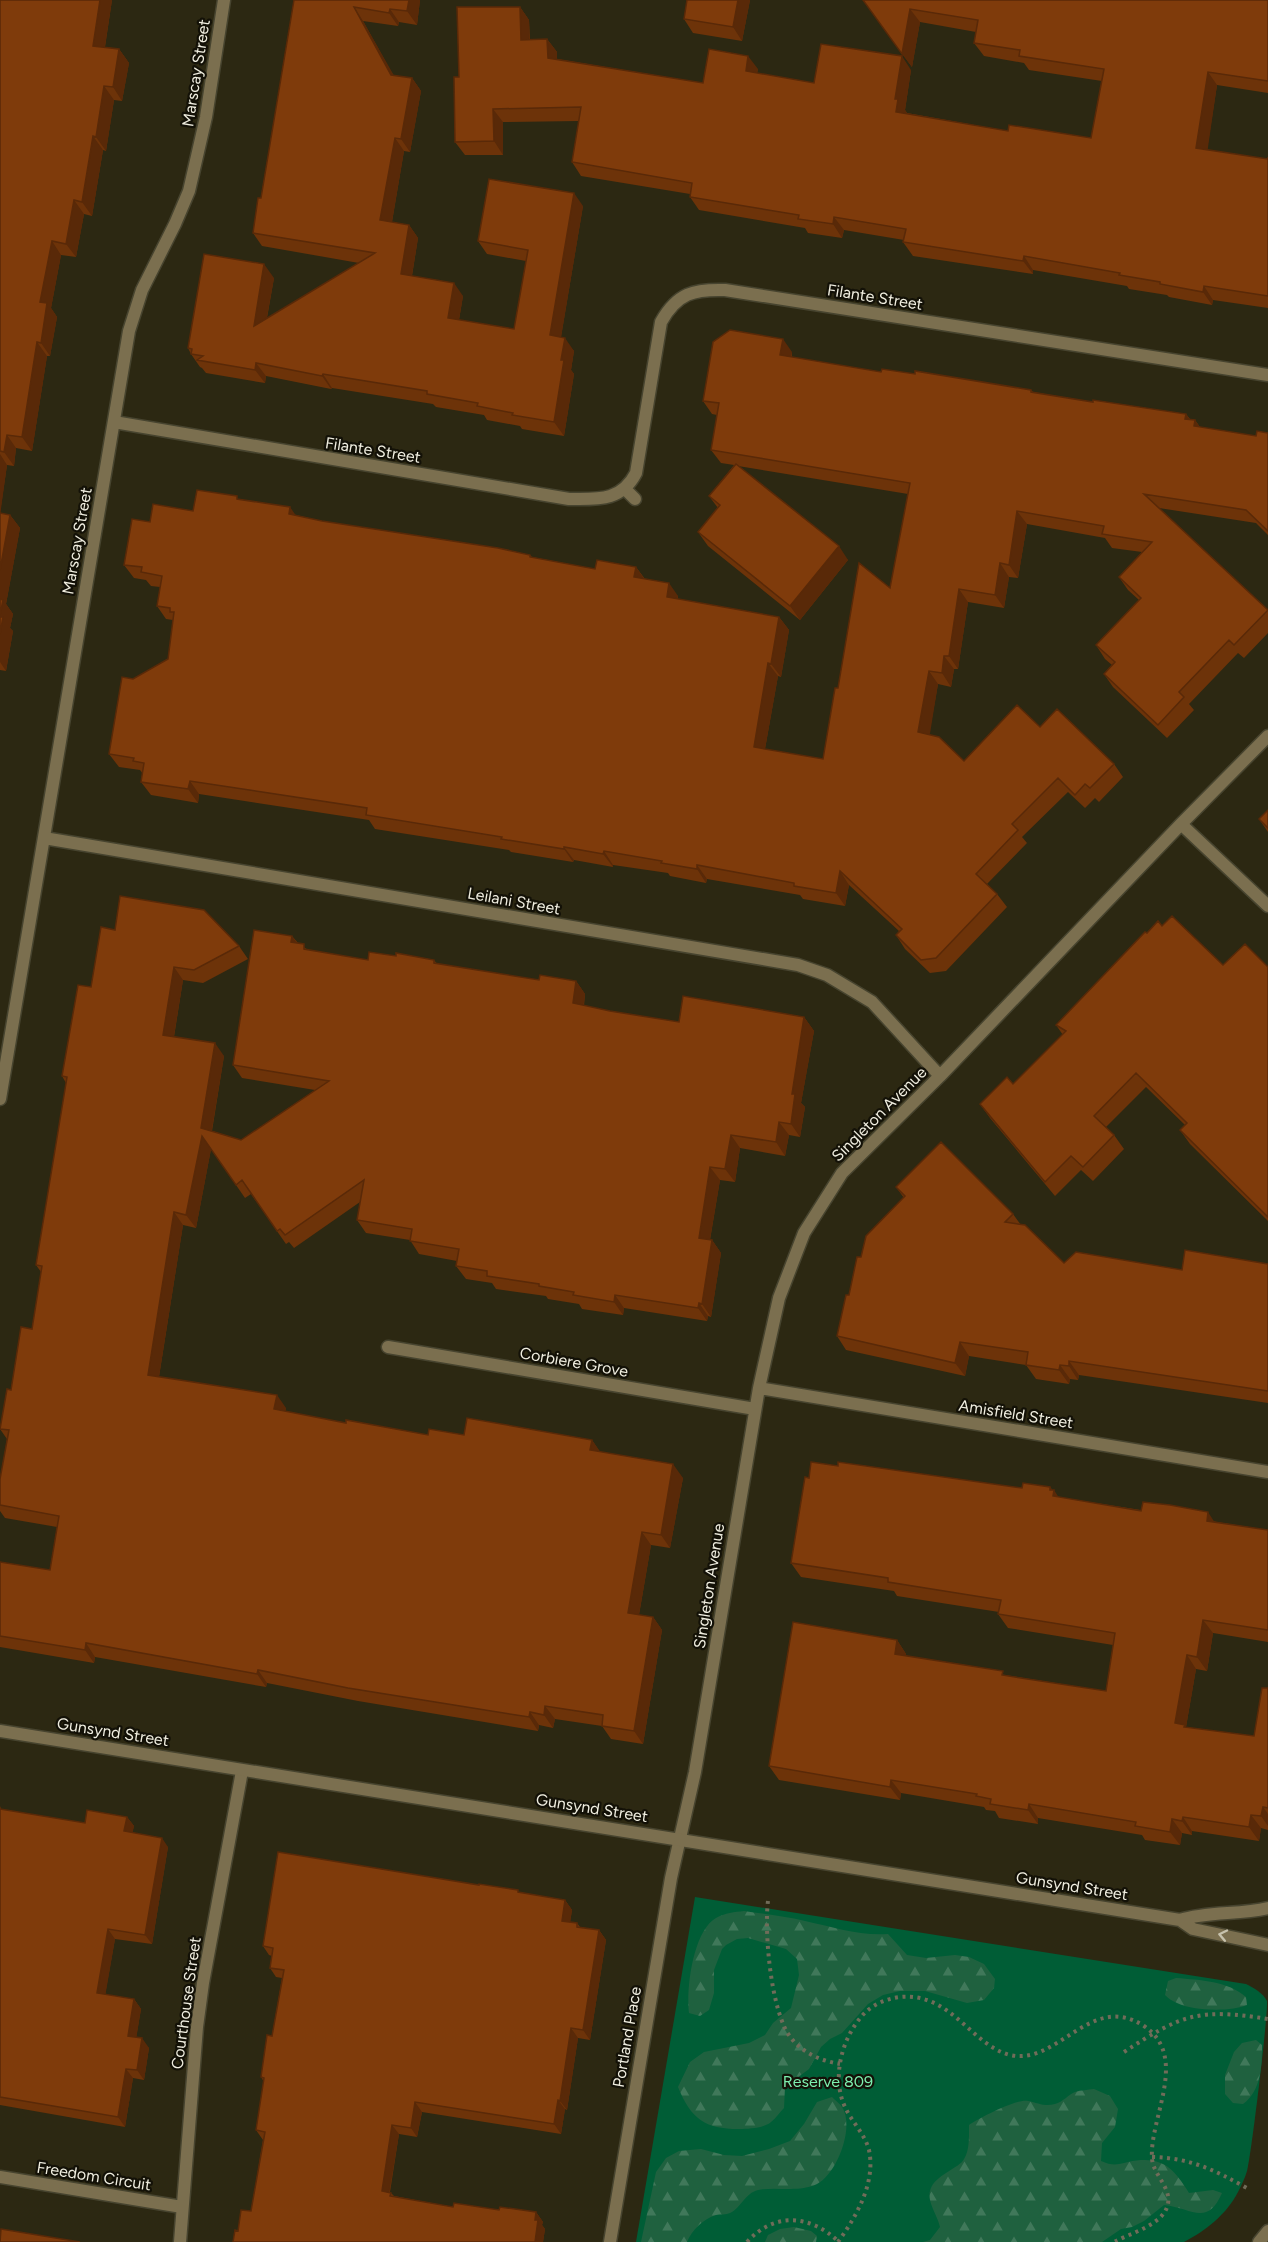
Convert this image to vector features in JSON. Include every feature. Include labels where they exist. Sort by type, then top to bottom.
[{"type":"street","name":"Marscay Street","points":[[0,1099],[129,331],[141,290],[176,224],[189,191],[198,155],[224,0]]},
{"type":"street","name":"Filante Street","points":[[114,422],[568,499],[601,499],[625,489],[636,473],[661,322],[674,302],[695,290],[725,290],[1268,375]]},
{"type":"street","points":[[625,489],[635,499]]},
{"type":"street","name":"Singleton Avenue","points":[[680,1839],[695,1772],[759,1389],[779,1298],[804,1233],[842,1173],[940,1076],[1268,736]]},
{"type":"street","points":[[1181,824],[1268,906]]},
{"type":"street","name":"Leilani Street","points":[[44,838],[798,965],[827,975],[872,1002],[940,1076]]},
{"type":"street","name":"Corbiere Grove","points":[[388,1347],[755,1409]]},
{"type":"street","name":"Amisfield Street","points":[[759,1389],[1268,1472]]},
{"type":"street","name":"Gunsynd Street","points":[[0,1731],[1180,1920],[1193,1929],[1268,1945]]},
{"type":"street","name":"Courthouse Street","points":[[180,2242],[197,2027],[242,1771]]},
{"type":"street","name":"Portland Place","points":[[610,2242],[669,1887],[680,1839]]},
{"type":"street","name":"Gunsynd Street","points":[[1180,1920],[1195,1915],[1268,1908]]},
{"type":"street","name":"Freedom Circuit","points":[[0,2177],[182,2207]]},
{"type":"street","points":[[1259,2242],[1268,2231]]},
{"type":"path","points":[[768,1901],[767,1938],[775,1996],[783,2023],[790,2037],[808,2053],[828,2062],[840,2064]]},
{"type":"path","points":[[747,2242],[756,2232],[769,2224],[796,2220],[820,2228],[838,2242],[863,2198],[871,2167],[869,2150],[863,2136],[841,2097],[840,2064],[848,2041],[861,2018],[870,2008],[883,2001],[906,1996],[931,2002],[944,2008],[994,2047],[1016,2056],[1032,2055],[1096,2020],[1123,2018],[1153,2033],[1166,2064],[1166,2077],[1152,2141],[1152,2157],[1156,2174],[1167,2189],[1168,2201],[1165,2212],[1148,2225],[1114,2242]]},
{"type":"path","points":[[1124,2052],[1172,2023],[1202,2014],[1220,2013],[1268,2019]]},
{"type":"path","points":[[1152,2157],[1198,2163],[1248,2188]]},
{"type":"green space","name":"Reserve 809","points":[[695,1897],[1246,1984],[1265,1998],[1267,2012],[1249,2158],[1246,2174],[1238,2192],[1228,2208],[1215,2221],[1184,2242],[636,2242]]},
{"type":"green space","points":[[744,1911],[856,1932],[888,1934],[907,1955],[926,1958],[955,1955],[969,1957],[984,1964],[995,1979],[994,1988],[984,2000],[967,2003],[925,1991],[900,1991],[883,1995],[868,2004],[842,2033],[821,2047],[809,2069],[785,2087],[784,2108],[771,2122],[752,2128],[717,2127],[708,2124],[694,2114],[678,2087],[690,2062],[704,2052],[749,2043],[765,2035],[773,2023],[791,2008],[799,1975],[797,1959],[786,1949],[748,1938],[737,1939],[722,1949],[714,1970],[714,1993],[709,2010],[700,2016],[689,2013],[690,1976],[702,1935],[716,1918]]},
{"type":"green space","points":[[1176,1978],[1222,1984],[1246,1997],[1247,2005],[1222,2010],[1184,2006],[1165,1995],[1168,1981]]},
{"type":"green space","points":[[1256,2040],[1262,2045],[1261,2069],[1257,2085],[1249,2099],[1243,2104],[1233,2103],[1225,2094],[1225,2075],[1234,2052],[1242,2043]]},
{"type":"green space","points":[[1094,2089],[1110,2096],[1118,2109],[1115,2127],[1102,2143],[1101,2161],[1114,2165],[1149,2160],[1165,2165],[1177,2176],[1189,2193],[1213,2190],[1222,2193],[1211,2210],[1198,2213],[1164,2205],[1144,2221],[1121,2229],[1102,2242],[923,2242],[930,2240],[940,2227],[930,2200],[932,2187],[940,2177],[965,2158],[969,2145],[969,2125],[1015,2103],[1028,2101],[1051,2105],[1061,2102],[1075,2092]]},
{"type":"green space","points":[[832,2097],[842,2107],[845,2116],[845,2138],[837,2161],[824,2179],[810,2187],[758,2190],[746,2197],[730,2213],[716,2215],[702,2222],[687,2242],[641,2242],[656,2172],[666,2158],[679,2151],[701,2149],[724,2155],[742,2156],[769,2149],[790,2141],[804,2124],[817,2102]]},
{"type":"green space","points":[[794,2227],[811,2231],[817,2236],[816,2242],[765,2242],[768,2235],[780,2229]]},
{"type":"building","points":[[0,0],[100,0],[93,46],[119,49],[113,87],[104,86],[82,202],[74,200],[66,244],[52,241],[40,302],[47,303],[41,343],[37,342],[22,437],[7,435],[4,452],[0,451]]},
{"type":"building","points":[[294,0],[409,0],[407,11],[390,9],[389,13],[354,7],[391,75],[412,78],[401,139],[395,138],[380,220],[409,225],[401,274],[454,283],[448,318],[514,329],[528,250],[478,241],[489,179],[574,193],[550,335],[565,338],[561,360],[564,360],[554,422],[512,415],[513,413],[477,406],[478,403],[427,394],[427,391],[323,374],[322,376],[256,363],[255,370],[197,360],[203,356],[191,354],[192,349],[188,348],[204,254],[264,264],[254,326],[375,253],[253,233],[258,198],[261,198]]},
{"type":"building","points":[[687,0],[738,0],[733,27],[684,19]]},
{"type":"building","points":[[863,0],[1268,0],[1268,81],[1208,72],[1196,148],[1268,159],[1268,296],[1204,286],[1203,292],[1119,275],[1120,273],[1024,256],[1023,261],[903,242],[906,229],[834,217],[833,224],[798,219],[799,215],[690,197],[692,183],[572,162],[581,107],[493,109],[494,141],[455,142],[454,77],[459,77],[457,7],[520,7],[521,40],[547,39],[548,58],[703,83],[709,49],[748,56],[746,71],[814,83],[821,44],[902,56],[895,99],[898,99],[896,112],[1008,131],[1009,125],[1091,138],[1104,69],[1019,56],[1020,50],[974,43],[978,20],[910,9],[902,54]]},
{"type":"building","points":[[730,330],[783,339],[780,355],[881,372],[882,369],[915,374],[915,371],[1093,402],[1093,400],[1186,414],[1185,419],[1195,420],[1194,426],[1256,436],[1257,431],[1268,433],[1268,531],[1246,510],[1144,494],[1268,610],[1234,645],[1229,640],[1179,692],[1184,697],[1158,725],[1104,674],[1115,662],[1096,645],[1141,598],[1119,577],[1152,542],[1102,534],[1104,526],[1017,511],[1009,565],[1000,563],[995,595],[959,589],[949,656],[944,656],[942,673],[929,671],[918,732],[939,737],[964,761],[1017,705],[1040,727],[1057,709],[1114,764],[1090,788],[1085,784],[1075,795],[1058,778],[1012,824],[1018,830],[976,874],[997,894],[936,958],[921,960],[896,935],[902,929],[840,871],[836,893],[697,865],[697,869],[604,851],[603,854],[564,847],[564,849],[366,815],[367,808],[190,781],[188,789],[141,782],[144,763],[133,761],[134,758],[109,754],[122,677],[133,679],[168,659],[174,612],[170,612],[170,608],[157,606],[162,576],[141,572],[142,567],[124,565],[132,519],[150,522],[153,504],[193,511],[197,490],[290,507],[289,514],[322,521],[498,548],[530,555],[530,557],[595,569],[597,560],[636,567],[634,577],[669,583],[667,597],[779,617],[771,664],[768,663],[754,747],[823,759],[835,688],[838,688],[859,563],[890,588],[910,483],[711,450],[719,403],[703,401],[713,342]]},
{"type":"building","points":[[736,464],[839,546],[790,606],[698,532],[720,505],[709,496]]},
{"type":"building","points":[[0,513],[10,515],[0,570]]},
{"type":"building","points":[[0,599],[3,600],[0,615]]},
{"type":"building","points":[[0,617],[3,617],[0,634]]},
{"type":"building","points":[[1268,810],[1268,828],[1259,819]]},
{"type":"building","points":[[120,896],[204,910],[239,946],[194,970],[174,967],[163,1035],[215,1043],[201,1128],[241,1140],[329,1081],[233,1065],[254,930],[292,936],[291,942],[304,944],[304,949],[368,960],[369,952],[396,956],[396,953],[434,960],[434,963],[539,980],[540,975],[576,981],[573,1003],[679,1022],[683,996],[804,1017],[792,1094],[795,1094],[791,1124],[779,1122],[776,1142],[731,1135],[725,1169],[710,1167],[699,1238],[712,1240],[702,1304],[699,1303],[698,1308],[615,1295],[614,1302],[573,1295],[574,1292],[487,1276],[487,1271],[456,1266],[459,1249],[410,1241],[412,1229],[357,1220],[364,1180],[285,1235],[280,1229],[277,1231],[242,1180],[236,1185],[202,1136],[186,1215],[174,1212],[148,1375],[277,1395],[274,1409],[346,1423],[346,1420],[428,1435],[429,1429],[464,1435],[467,1418],[592,1440],[590,1450],[673,1464],[661,1535],[642,1532],[628,1613],[653,1617],[634,1731],[602,1726],[603,1715],[545,1706],[544,1715],[530,1712],[529,1717],[348,1688],[258,1670],[257,1674],[86,1643],[85,1650],[0,1636],[0,1562],[50,1570],[59,1516],[0,1505],[0,1479],[9,1430],[0,1429],[7,1389],[11,1390],[21,1327],[32,1329],[42,1266],[36,1265],[67,1077],[62,1076],[78,985],[91,987],[101,927],[115,930]]},
{"type":"building","points":[[1172,916],[1223,965],[1245,944],[1268,967],[1268,1217],[1180,1130],[1187,1123],[1136,1073],[1094,1116],[1114,1135],[1083,1167],[1071,1156],[1045,1182],[980,1104],[1007,1077],[1013,1084],[1066,1031],[1056,1025],[1145,932],[1147,933],[1158,921],[1162,926]]},
{"type":"building","points":[[941,1142],[1013,1214],[1005,1222],[1025,1225],[1064,1263],[1076,1252],[1182,1270],[1185,1250],[1268,1264],[1268,1391],[1069,1361],[1069,1366],[1060,1365],[1059,1370],[1026,1365],[1028,1352],[960,1342],[955,1363],[837,1336],[857,1257],[861,1257],[866,1236],[905,1196],[896,1187]]},
{"type":"building","points":[[811,1462],[838,1466],[838,1462],[1022,1488],[1023,1483],[1050,1487],[1050,1490],[1054,1490],[1053,1496],[1141,1511],[1143,1502],[1170,1505],[1208,1512],[1207,1521],[1268,1530],[1268,1630],[1203,1620],[1197,1657],[1187,1655],[1175,1723],[1185,1725],[1184,1727],[1254,1736],[1262,1688],[1268,1688],[1268,1808],[1263,1807],[1261,1816],[1251,1815],[1249,1827],[1183,1817],[1182,1821],[1172,1819],[1170,1832],[1135,1826],[1136,1822],[1029,1804],[1028,1810],[990,1804],[991,1799],[976,1796],[977,1794],[891,1780],[890,1787],[769,1766],[793,1622],[897,1640],[895,1654],[1003,1671],[1002,1675],[1106,1691],[1115,1633],[998,1614],[1001,1600],[888,1582],[888,1578],[791,1563],[805,1477],[809,1478]]},
{"type":"building","points":[[0,1809],[85,1823],[87,1810],[127,1817],[124,1831],[162,1838],[145,1935],[108,1929],[97,1993],[134,1999],[128,2036],[142,2038],[137,2070],[126,2069],[118,2117],[0,2097]]},
{"type":"building","points":[[278,1852],[518,1890],[518,1892],[565,1900],[562,1921],[577,1923],[577,1927],[599,1930],[583,2030],[571,2028],[560,2101],[558,2100],[554,2124],[415,2102],[411,2128],[392,2125],[382,2191],[391,2193],[390,2196],[453,2207],[454,2203],[499,2210],[500,2207],[536,2212],[535,2220],[538,2220],[535,2242],[233,2242],[235,2230],[238,2231],[241,2210],[251,2211],[265,2132],[256,2130],[264,2078],[261,2077],[267,2035],[272,2036],[284,1970],[270,1968],[273,1948],[263,1946]]},
{"type":"building","points":[[1,2229],[80,2242],[0,2242]]}]
